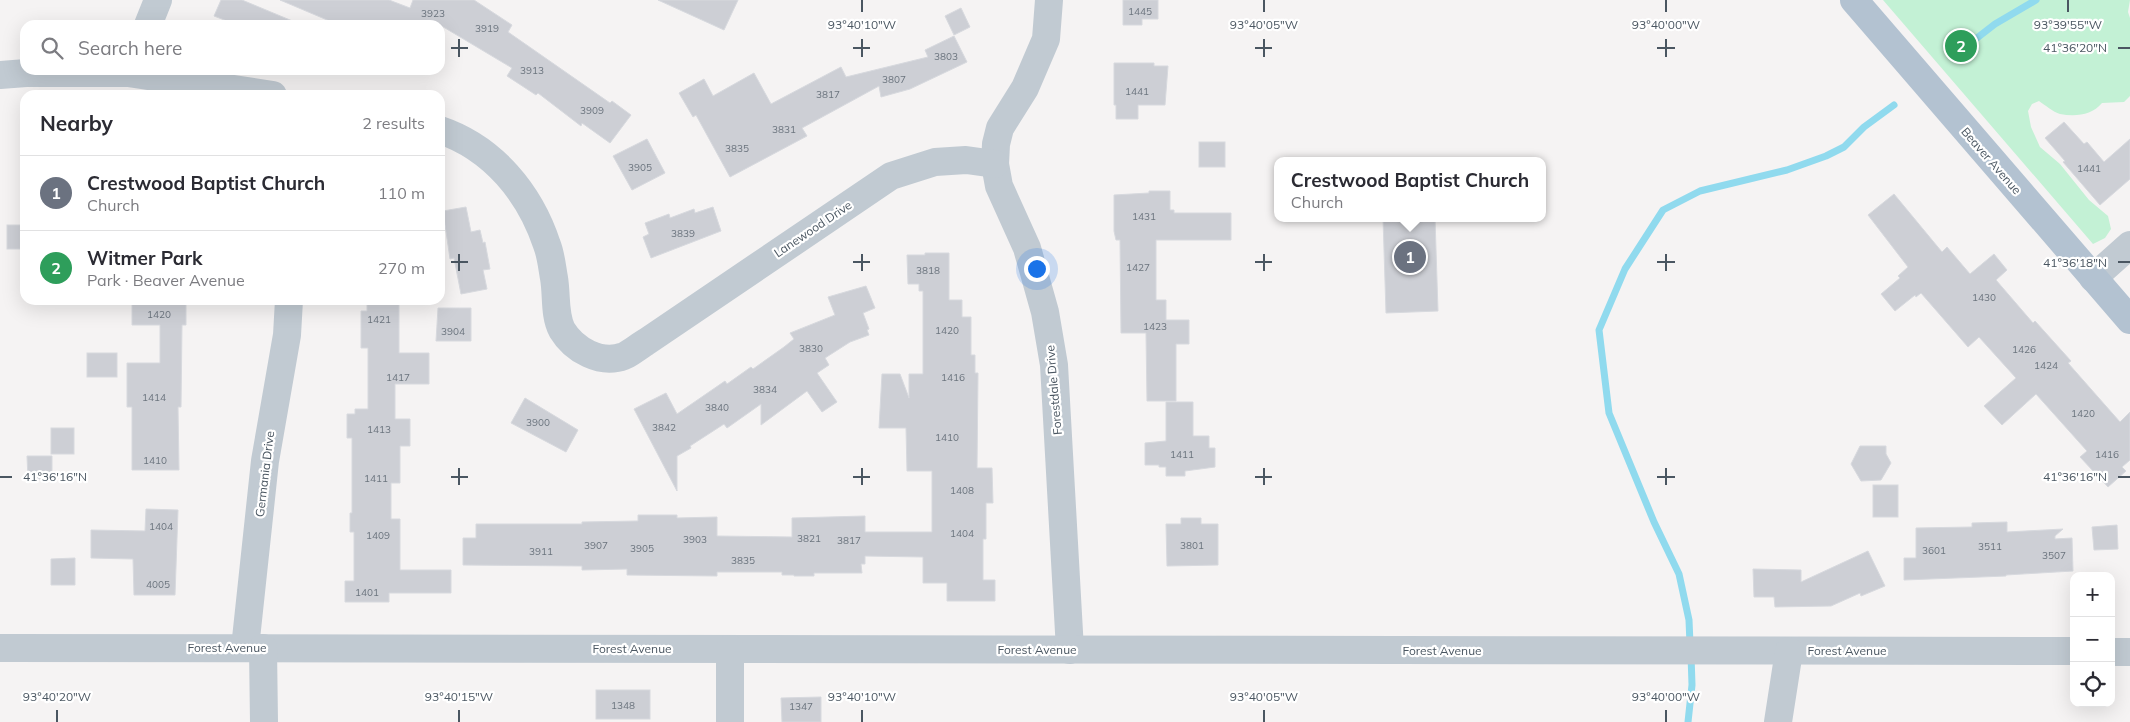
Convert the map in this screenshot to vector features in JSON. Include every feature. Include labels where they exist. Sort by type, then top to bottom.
[{"type":"main road","name":"Beaver Avenue","points":[[1854,0],[2130,320]]},
{"type":"street","points":[[150,20],[158,0]]},
{"type":"street","name":"Forestdale Drive","points":[[1049,0],[1046,39],[1025,88],[1000,128],[996,144],[995,164],[999,186],[1027,248],[1045,312],[1054,365],[1070,650]]},
{"type":"street","points":[[0,75],[20,73]]},
{"type":"street","points":[[145,75],[230,90]]},
{"type":"street","name":"Lanewood Drive","points":[[445,132],[476,148],[505,171],[528,200],[548,245],[556,290],[557,313],[561,328],[570,342],[592,356],[608,358],[624,356],[646,342],[892,176],[935,162],[966,160],[995,164]]},
{"type":"street","points":[[2093,278],[2130,245]]},
{"type":"street","name":"Germania Drive","points":[[264,722],[254,648],[265,462],[287,335],[289,305]]},
{"type":"street","name":"Forest Avenue","points":[[0,648],[2070,651]]},
{"type":"street","points":[[730,649],[730,722]]},
{"type":"street","points":[[1778,722],[1789,651]]},
{"type":"street","points":[[2115,652],[2130,652]]},
{"type":"green space","points":[[1883,0],[2130,0],[2128,12],[2130,18],[2130,96],[2124,102],[2102,103],[2089,113],[2078,115],[2060,114],[2039,101],[2032,104],[2028,111],[2031,127],[2040,147],[2060,164],[2089,200],[2108,216],[2111,229],[2105,238],[2093,244]]},
{"type":"building","points":[[221,0],[242,0],[290,20],[224,20],[214,16]]},
{"type":"building","points":[[280,0],[389,0],[410,8],[413,0],[474,0],[512,25],[508,32],[610,103],[612,101],[631,115],[610,143],[582,123],[581,126],[538,93],[536,95],[507,76],[512,68],[445,28],[445,20],[327,20]]},
{"type":"building","points":[[658,0],[738,0],[724,30]]},
{"type":"building","points":[[1123,0],[1158,0],[1158,19],[1142,19],[1142,25],[1123,25]]},
{"type":"building","points":[[961,8],[970,27],[954,35],[945,16]]},
{"type":"building","points":[[954,36],[967,62],[910,89],[881,97],[879,86],[802,128],[807,136],[730,177],[696,115],[693,117],[679,93],[704,79],[713,96],[754,73],[771,104],[841,67],[846,77],[928,57],[925,50]]},
{"type":"building","points":[[1114,63],[1154,63],[1154,66],[1168,66],[1165,105],[1138,105],[1138,119],[1116,119]]},
{"type":"building","points":[[2064,122],[2084,144],[2087,142],[2104,162],[2130,139],[2130,179],[2100,205],[2045,138]]},
{"type":"building","points":[[647,139],[665,173],[632,190],[613,156]]},
{"type":"building","points":[[1199,142],[1225,142],[1225,167],[1199,167]]},
{"type":"building","points":[[1149,191],[1170,191],[1170,210],[1174,210],[1174,213],[1231,213],[1231,240],[1156,240],[1156,300],[1166,300],[1166,320],[1189,320],[1189,344],[1176,344],[1176,401],[1147,401],[1146,333],[1121,333],[1120,240],[1116,240],[1114,231],[1114,195],[1149,193]]},
{"type":"building","points":[[1894,194],[1942,252],[1947,247],[1970,274],[1994,254],[2007,270],[1996,280],[2033,323],[2035,321],[2071,361],[2068,363],[2120,422],[2130,412],[2130,460],[2122,467],[2126,471],[2108,487],[2080,457],[2087,451],[2036,394],[2002,425],[1984,406],[2016,378],[1979,337],[1968,347],[1921,293],[1916,297],[1915,295],[1895,311],[1881,294],[1900,278],[1898,276],[1908,267],[1868,215]]},
{"type":"building","points":[[466,207],[471,232],[480,230],[483,243],[485,242],[490,269],[483,270],[487,289],[461,294],[454,258],[450,259],[445,211]]},
{"type":"building","points":[[713,207],[721,231],[651,258],[643,237],[649,234],[645,223],[669,214],[670,218],[694,209],[695,213]]},
{"type":"building","points":[[1383,222],[1435,222],[1438,311],[1386,313]]},
{"type":"building","points":[[7,225],[20,225],[20,249],[7,249]]},
{"type":"building","points":[[925,253],[949,253],[949,300],[962,300],[962,317],[971,317],[971,355],[975,355],[975,373],[978,373],[977,468],[992,468],[993,503],[986,503],[986,539],[983,539],[983,580],[995,580],[995,601],[947,601],[947,583],[923,583],[923,557],[865,556],[865,564],[861,564],[862,573],[814,573],[814,576],[782,575],[782,572],[717,572],[717,576],[627,575],[627,569],[582,570],[582,566],[463,565],[463,538],[476,538],[476,524],[582,524],[582,522],[638,521],[638,515],[677,515],[677,518],[717,517],[717,536],[792,537],[792,518],[865,516],[865,532],[932,532],[932,471],[907,471],[906,428],[879,428],[882,374],[900,374],[909,398],[909,374],[923,374],[923,291],[919,291],[919,284],[908,284],[907,255],[925,255]]},
{"type":"building","points":[[866,286],[875,308],[863,313],[869,329],[867,330],[869,335],[850,342],[825,358],[829,365],[817,373],[837,402],[822,412],[807,391],[761,425],[761,404],[727,428],[724,424],[677,456],[677,491],[634,409],[666,393],[677,414],[725,381],[727,384],[751,367],[753,369],[784,347],[794,339],[790,333],[835,315],[828,297]]},
{"type":"building","points":[[132,305],[186,305],[186,325],[182,325],[181,407],[178,407],[179,470],[132,470],[132,407],[127,407],[127,363],[160,363],[160,325],[132,325]]},
{"type":"building","points":[[367,305],[399,305],[399,353],[429,353],[429,384],[395,384],[395,419],[410,419],[410,446],[400,446],[400,483],[391,483],[391,519],[400,519],[400,570],[451,570],[451,593],[389,593],[389,602],[345,602],[345,581],[354,581],[354,532],[350,532],[350,513],[352,513],[352,438],[347,438],[347,414],[355,414],[355,409],[368,409],[368,348],[361,348],[361,311],[367,311]]},
{"type":"building","points":[[438,308],[471,308],[471,341],[436,341]]},
{"type":"building","points":[[87,353],[117,353],[117,377],[87,377]]},
{"type":"building","points":[[525,398],[578,430],[566,452],[511,423]]},
{"type":"building","points":[[1166,402],[1193,402],[1193,436],[1209,436],[1209,448],[1215,448],[1215,467],[1185,471],[1185,476],[1166,476],[1166,467],[1145,465],[1145,443],[1166,441]]},
{"type":"building","points":[[51,428],[74,428],[74,454],[51,454]]},
{"type":"building","points":[[1860,446],[1886,446],[1886,454],[1891,463],[1881,480],[1861,481],[1851,464]]},
{"type":"building","points":[[27,456],[52,456],[52,479],[28,479]]},
{"type":"building","points":[[1873,485],[1898,485],[1898,517],[1873,517]]},
{"type":"building","points":[[146,509],[178,510],[175,595],[134,595],[133,559],[91,558],[91,530],[145,531]]},
{"type":"building","points":[[1181,518],[1201,518],[1201,524],[1218,524],[1218,565],[1167,566],[1166,524],[1181,524]]},
{"type":"building","points":[[2007,522],[2007,532],[2063,529],[2055,536],[2055,539],[2072,538],[2073,571],[1904,580],[1904,558],[1916,558],[1916,528],[1972,527],[1972,523]]},
{"type":"building","points":[[2117,525],[2118,549],[2094,550],[2092,527]]},
{"type":"building","points":[[1868,551],[1885,586],[1861,596],[1860,593],[1831,606],[1775,607],[1774,597],[1754,597],[1753,569],[1801,570],[1801,582]]},
{"type":"building","points":[[75,558],[75,585],[51,585],[51,559]]},
{"type":"building","points":[[596,690],[650,690],[650,719],[596,719]]},
{"type":"building","points":[[821,697],[821,722],[782,722],[781,698]]},
{"type":"waterway","points":[[1955,55],[1995,24],[2036,0]]},
{"type":"waterway","points":[[1690,644],[1689,620],[1679,574],[1654,522],[1609,413],[1599,330],[1625,269],[1663,210],[1700,191],[1787,170],[1826,156],[1844,147],[1864,127],[1894,105]]},
{"type":"waterway","points":[[1688,722],[1692,685],[1691,655]]},
{"type":"place","name":"Witmer Park","points":[[1961,46]]},
{"type":"place","name":"Crestwood Baptist Church","points":[[1410,257]]}]
